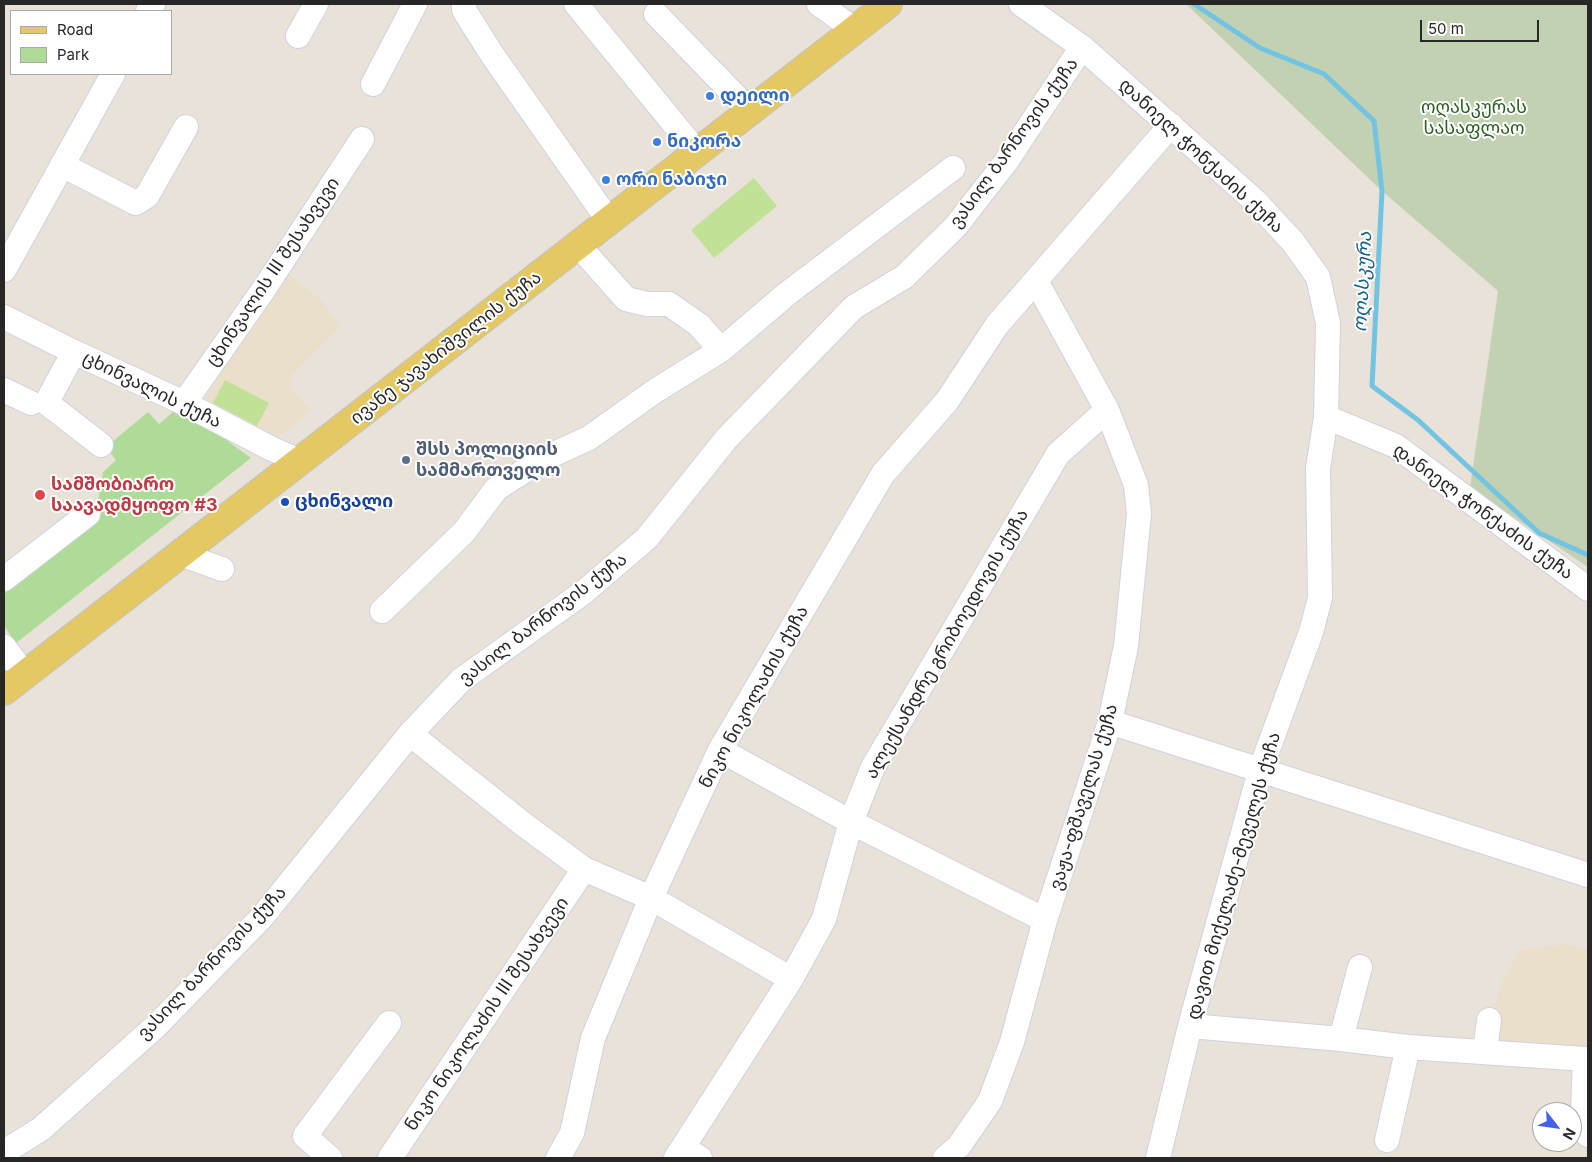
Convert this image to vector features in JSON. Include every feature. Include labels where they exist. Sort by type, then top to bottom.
[{"type":"main road","name":"ივანე ჯავახიშვილის ქუჩა","points":[[4,692],[855,30],[878,7]]},
{"type":"street","points":[[298,36],[316,4]]},
{"type":"street","points":[[373,84],[415,4]]},
{"type":"street","points":[[464,4],[464,10],[493,56],[609,221]]},
{"type":"street","points":[[576,4],[697,152]]},
{"type":"street","points":[[819,4],[855,30]]},
{"type":"street","name":"დანიელ ჭონქაძის ქუჩა","points":[[1022,4],[1082,47],[1171,125],[1255,201],[1293,242],[1318,277],[1328,322],[1326,417],[1396,446],[1588,590]]},
{"type":"street","points":[[656,14],[750,112]]},
{"type":"street","name":"ვასილ ბარნოვის ქუჩა","points":[[4,1152],[41,1129],[157,1025],[262,917],[410,734],[461,680],[584,592],[647,538],[727,438],[854,307],[904,276],[956,226],[1004,163],[1082,47]]},
{"type":"street","points":[[4,270],[112,75]]},
{"type":"street","points":[[1036,281],[1171,125]]},
{"type":"street","points":[[62,165],[136,203],[147,196],[186,127]]},
{"type":"street","name":"ცხინვალის III შესახვევი","points":[[184,404],[264,289],[362,139]]},
{"type":"street","points":[[382,611],[464,532],[496,489],[543,459],[588,438],[655,391],[721,350],[788,293],[953,168]]},
{"type":"street","points":[[578,245],[626,299],[647,304],[669,304],[699,325],[721,350]]},
{"type":"street","name":"ვაჟა-ფშაველას ქუჩა","points":[[945,1158],[959,1146],[990,1101],[1012,1042],[1045,920],[1110,722],[1126,646],[1139,514],[1136,485],[1107,410],[1036,281]]},
{"type":"street","name":"ნიკო ნიკოლაძის ქუჩა","points":[[558,1158],[572,1133],[593,1038],[651,898],[720,750],[883,474],[947,401],[997,325],[1036,281]]},
{"type":"street","name":"ცხინვალის ქუჩა","points":[[4,317],[300,461]]},
{"type":"street","points":[[74,352],[50,396],[48,404],[102,445]]},
{"type":"street","points":[[4,390],[31,403]]},
{"type":"street","name":"ალექსანდრე გრიბოედოვის ქუჩა","points":[[686,1154],[791,979],[824,919],[851,822],[873,767],[1058,454],[1107,410]]},
{"type":"street","name":"დავით მიქელაძე-მეველეს ქუჩა","points":[[1158,1158],[1190,1026],[1260,771],[1311,632],[1320,598],[1318,468],[1326,417]]},
{"type":"street","points":[[4,579],[88,514]]},
{"type":"street","points":[[180,554],[222,568]]},
{"type":"street","points":[[4,647],[25,675]]},
{"type":"street","points":[[1110,722],[1588,875]]},
{"type":"street","points":[[410,734],[523,824],[584,869],[651,898],[791,979]]},
{"type":"street","points":[[720,750],[851,822],[1045,920]]},
{"type":"street","name":"ნიკო ნიკოლაძის III შესახვევი","points":[[390,1158],[584,869]]},
{"type":"street","points":[[1342,1039],[1360,967]]},
{"type":"street","points":[[1485,1052],[1488,1020]]},
{"type":"street","points":[[330,1158],[305,1136],[389,1023]]},
{"type":"street","points":[[1190,1026],[1342,1039],[1408,1047],[1585,1059],[1583,1110],[1588,1135]]},
{"type":"street","points":[[1386,1140],[1408,1047]]},
{"type":"shaded area","points":[[285,271],[322,301],[340,327],[293,374],[290,387],[311,411],[278,438],[208,402],[207,389]]},
{"type":"shaded area","points":[[1564,944],[1588,949],[1588,1052],[1500,1047],[1490,1039],[1499,988],[1520,950]]},
{"type":"green space","name":"ოღასკურას სასაფლაო","points":[[1186,4],[1588,4],[1588,567],[1470,488],[1498,291],[1382,191]]},
{"type":"green space","points":[[754,178],[777,206],[714,258],[691,230]]},
{"type":"green space","points":[[225,380],[269,403],[257,426],[213,403]]},
{"type":"green space","points":[[174,411],[225,439],[251,458],[16,643],[4,626],[4,594],[95,519],[103,472],[116,460],[106,447],[148,412],[159,424]]},
{"type":"waterway","name":"ოღასკურა","points":[[1194,4],[1260,48],[1324,74],[1374,121],[1382,191],[1372,386],[1418,420],[1539,533],[1588,555]]},
{"type":"place","name":"დეილი","points":[[710,96]]},
{"type":"place","name":"ნიკორა","points":[[657,142]]},
{"type":"place","name":"ორი ნაბიჯი","points":[[606,180]]},
{"type":"place","name":"შსს პოლიციის სამმართველო","points":[[406,460]]},
{"type":"place","name":"სამშობიარო საავადმყოფო #3","points":[[40,495]]},
{"type":"place","name":"ცხინვალი","points":[[285,502]]}]
